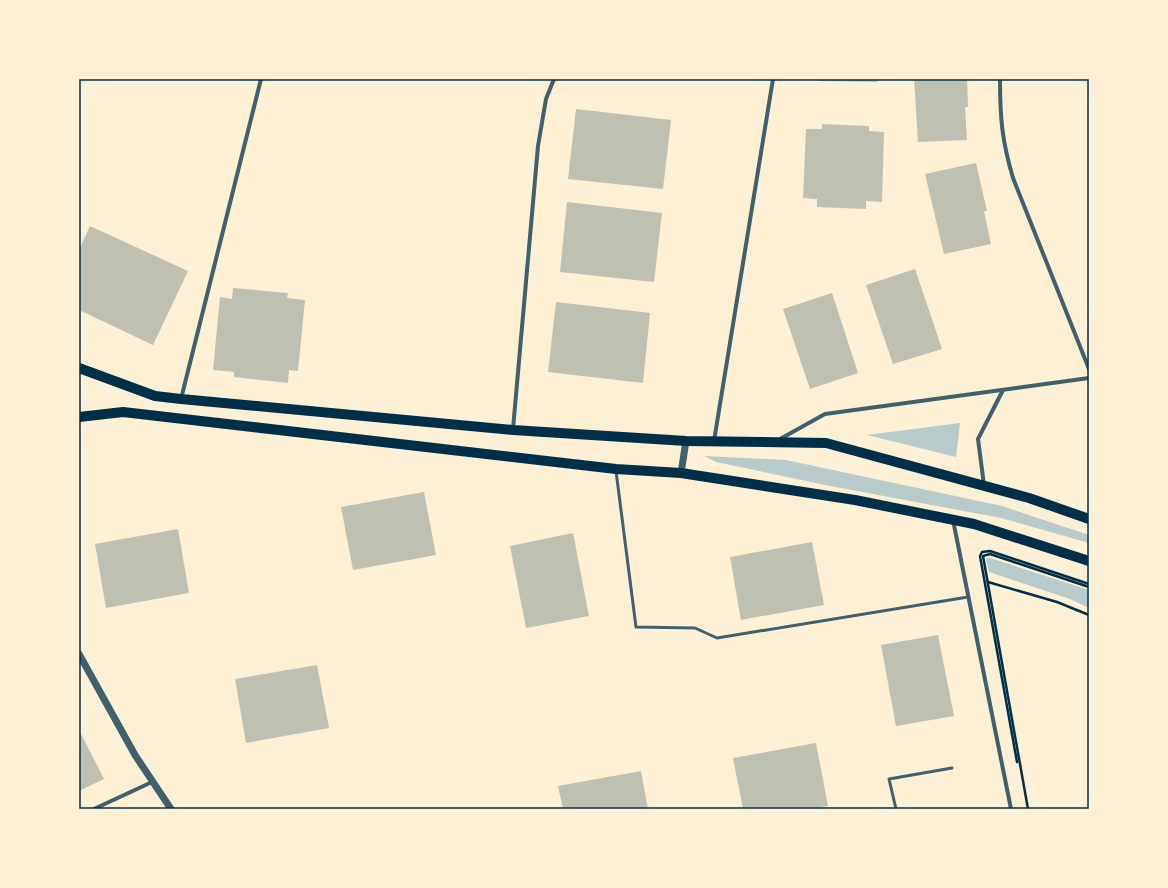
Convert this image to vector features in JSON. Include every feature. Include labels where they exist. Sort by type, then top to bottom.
[{"type":"main road","points":[[79,368],[156,396],[181,399],[512,430],[686,441],[826,443],[1029,498],[1089,519]]},
{"type":"main road","points":[[79,417],[123,412],[616,469],[681,473],[855,500],[974,524],[1089,561]]},
{"type":"street","points":[[181,399],[261,79]]},
{"type":"street","points":[[512,430],[538,146],[546,99],[554,79]]},
{"type":"street","points":[[714,441],[773,79]]},
{"type":"street","points":[[1000,79],[1000,120],[1004,148],[1013,178],[1089,369]]},
{"type":"street","points":[[775,442],[825,414],[1089,378]]},
{"type":"street","points":[[984,486],[978,439],[1003,390]]},
{"type":"street","points":[[681,473],[686,441]]},
{"type":"street","points":[[953,520],[1011,809]]},
{"type":"street","points":[[79,654],[152,782],[171,809]]},
{"type":"street","points":[[94,809],[152,782]]},
{"type":"lane","points":[[616,469],[636,627],[695,628],[717,638],[968,597]]},
{"type":"lane","points":[[896,809],[889,779],[952,768]]},
{"type":"path","points":[[1026,809],[980,556],[982,552],[990,551],[1081,581],[1089,586]]},
{"type":"path","points":[[1026,809],[983,556],[990,554],[1089,586]]},
{"type":"path","points":[[988,582],[1057,602],[1089,615]]},
{"type":"shaded area","points":[[960,423],[956,457],[867,435]]},
{"type":"shaded area","points":[[704,456],[786,460],[1002,506],[1089,535],[1089,543],[1001,518],[830,486],[716,462]]},
{"type":"shaded area","points":[[986,558],[1089,590],[1089,608],[1070,599],[989,572]]},
{"type":"building","points":[[819,79],[877,79],[877,82],[819,81]]},
{"type":"building","points":[[914,79],[967,79],[968,107],[965,107],[967,140],[918,142]]},
{"type":"building","points":[[576,109],[671,120],[663,189],[568,179]]},
{"type":"building","points":[[822,124],[869,126],[869,131],[884,132],[882,202],[866,201],[866,209],[817,207],[817,199],[803,198],[806,129],[822,129]]},
{"type":"building","points":[[976,163],[987,211],[984,211],[991,244],[944,254],[925,174]]},
{"type":"building","points":[[567,202],[662,213],[654,282],[560,272]]},
{"type":"building","points":[[90,226],[188,271],[153,345],[79,310],[79,250]]},
{"type":"building","points":[[915,269],[942,349],[893,364],[866,285]]},
{"type":"building","points":[[233,288],[288,293],[287,298],[305,300],[298,371],[289,370],[288,383],[234,377],[234,372],[213,370],[220,297],[232,299]]},
{"type":"building","points":[[832,293],[858,373],[810,389],[783,309]]},
{"type":"building","points":[[556,302],[650,313],[643,383],[548,372]]},
{"type":"building","points":[[424,492],[436,555],[353,570],[341,507]]},
{"type":"building","points":[[178,529],[189,593],[106,608],[95,544]]},
{"type":"building","points":[[573,533],[589,616],[526,628],[510,546]]},
{"type":"building","points":[[812,542],[824,605],[741,620],[730,557]]},
{"type":"building","points":[[938,635],[954,716],[896,726],[881,645]]},
{"type":"building","points":[[317,665],[329,728],[246,743],[235,679]]},
{"type":"building","points":[[79,730],[104,779],[79,791]]},
{"type":"building","points":[[816,743],[828,806],[811,809],[743,809],[733,758]]},
{"type":"building","points":[[641,771],[648,809],[563,809],[558,786]]}]
